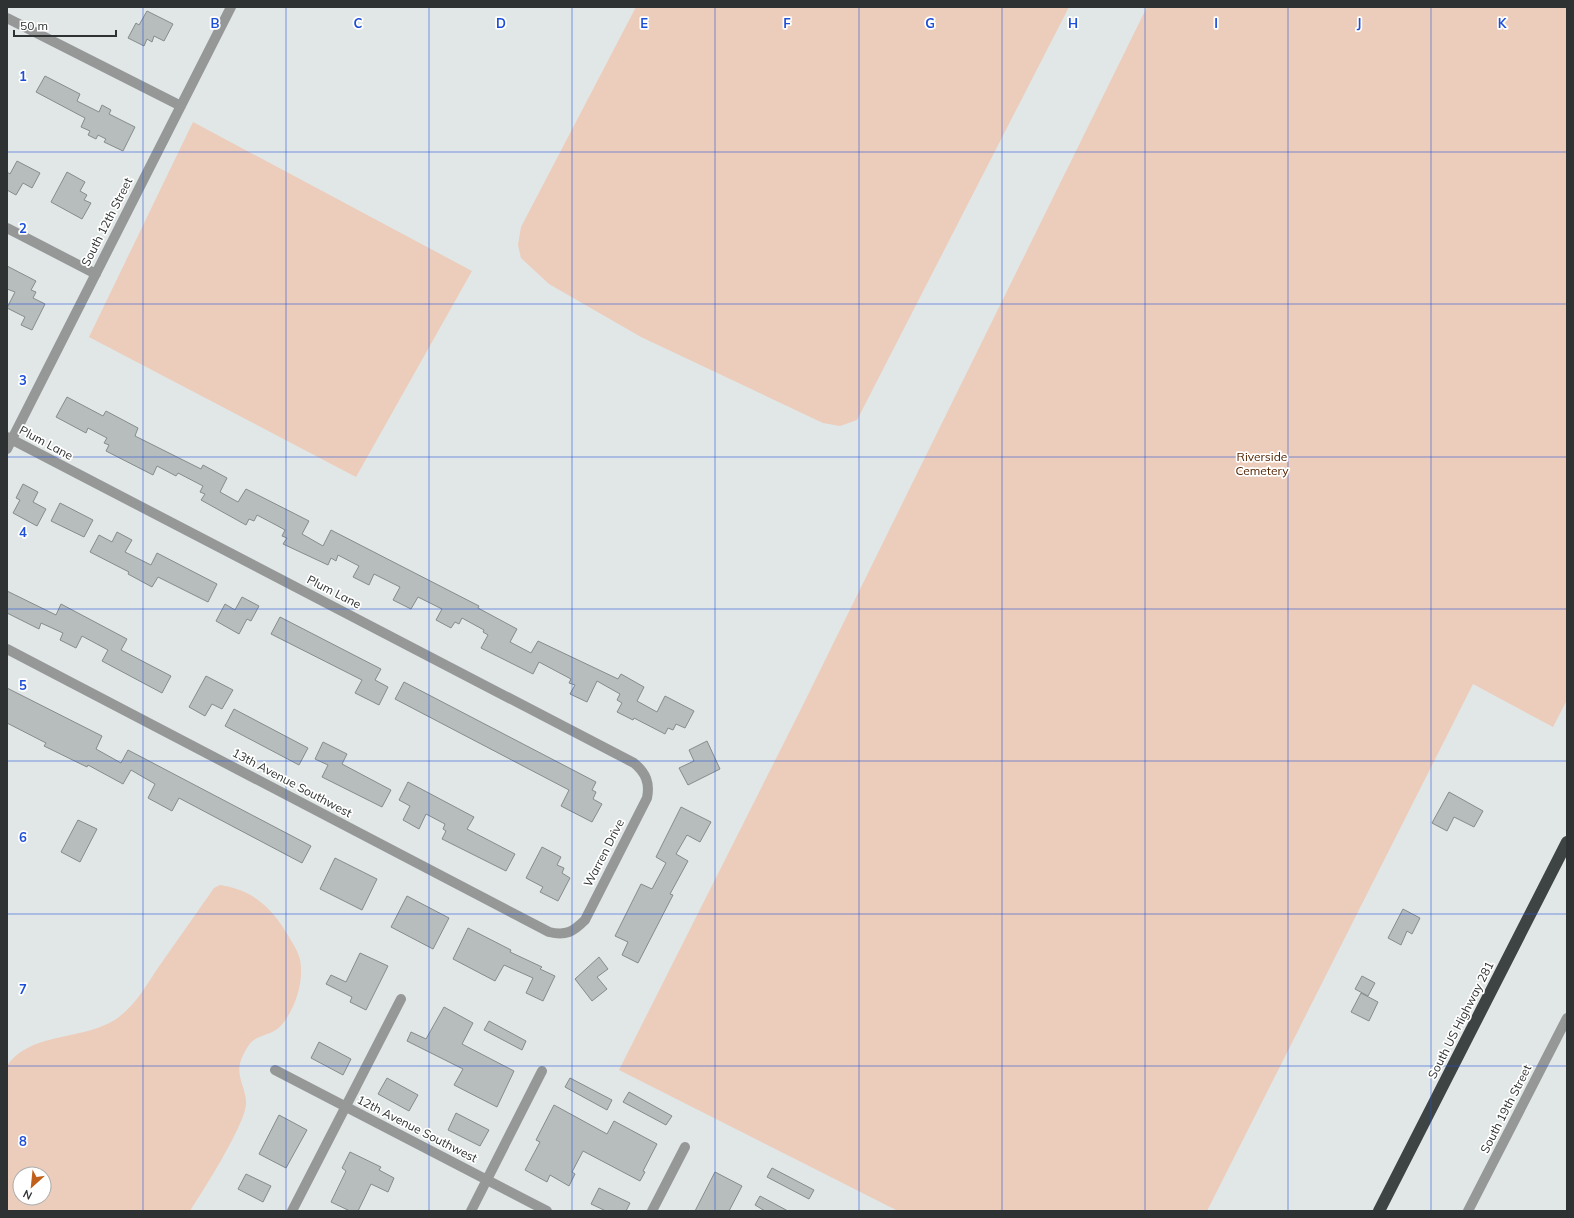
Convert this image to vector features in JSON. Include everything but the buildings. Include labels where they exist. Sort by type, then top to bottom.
[{"type":"highway","name":"South US Highway 281","points":[[1379,1211],[1567,842]]},
{"type":"street","name":"South 12th Street","points":[[9,442],[231,7]]},
{"type":"street","points":[[7,18],[181,106]]},
{"type":"street","points":[[7,228],[96,274]]},
{"type":"street","name":"Plum Lane","points":[[9,442],[634,763],[642,769],[646,775]]},
{"type":"street","name":"13th Avenue Southwest","points":[[7,649],[549,932],[566,934]]},
{"type":"street","name":"Warren Drive","points":[[566,934],[574,930],[585,920],[647,798],[649,790],[646,775]]},
{"type":"street","points":[[292,1211],[401,999]]},
{"type":"street","name":"South 19th Street","points":[[1468,1211],[1567,1018]]},
{"type":"street","name":"12th Avenue Southwest","points":[[275,1070],[547,1211]]},
{"type":"street","points":[[471,1211],[542,1071]]},
{"type":"street","points":[[652,1211],[685,1147]]},
{"type":"green space","points":[[636,7],[1069,7],[857,420],[840,426],[823,423],[641,337],[549,284],[521,258],[518,245],[521,227]]},
{"type":"green space","name":"Riverside Cemetery","points":[[1147,7],[1567,7],[1567,700],[1553,727],[1473,684],[1207,1211],[898,1211],[619,1070],[801,709]]},
{"type":"green space","points":[[193,122],[472,271],[356,477],[89,337]]},
{"type":"green space","points":[[220,885],[243,891],[261,902],[283,927],[297,952],[301,964],[301,975],[297,996],[284,1022],[274,1031],[252,1041],[243,1055],[239,1072],[246,1099],[244,1114],[231,1142],[196,1202],[190,1211],[7,1211],[7,1066],[18,1055],[30,1047],[44,1041],[91,1030],[105,1025],[119,1017],[131,1006],[214,888]]}]
